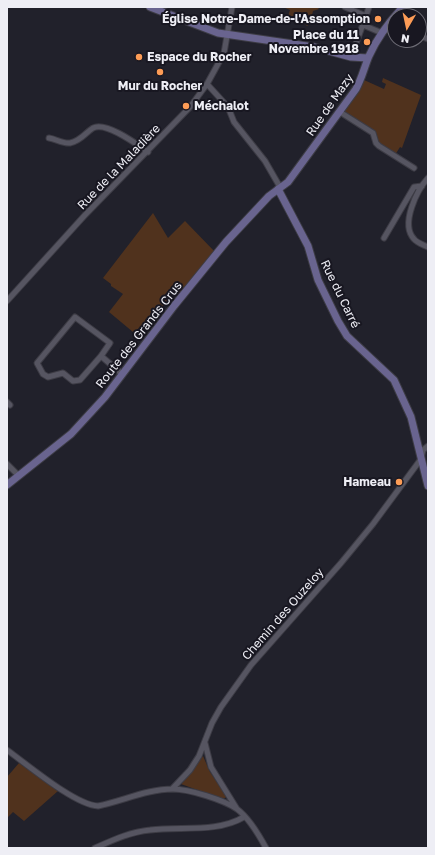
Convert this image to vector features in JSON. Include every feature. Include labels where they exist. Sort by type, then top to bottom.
[{"type":"main road","points":[[150,7],[218,33],[314,47],[351,57],[368,58]]},
{"type":"main road","name":"Rue de Mazy","points":[[279,188],[292,176],[340,112],[363,77],[368,58],[382,32],[387,28]]},
{"type":"main road","name":"Route des Grands Crus","points":[[7,485],[71,434],[105,397],[174,306],[226,242],[269,196],[279,188]]},
{"type":"main road","name":"Rue du Carré","points":[[279,188],[308,246],[318,280],[338,321],[347,336],[394,380],[411,417],[428,486]]},
{"type":"street","name":"Rue de la Maladière","points":[[7,301],[86,215],[190,107],[207,84],[224,53],[232,7]]},
{"type":"street","points":[[345,7],[366,16]]},
{"type":"street","points":[[351,57],[369,7]]},
{"type":"street","points":[[362,25],[382,32]]},
{"type":"street","points":[[207,84],[228,107],[234,122],[265,161],[279,188]]},
{"type":"street","points":[[340,112],[373,134],[376,143],[379,146],[414,168]]},
{"type":"street","points":[[49,138],[71,143],[83,137],[94,127],[100,127],[128,139],[148,152]]},
{"type":"street","points":[[428,178],[414,199],[409,219],[410,232],[414,240],[428,247]]},
{"type":"street","points":[[384,238],[414,187],[422,186]]},
{"type":"street","points":[[75,317],[110,343],[101,356],[80,380],[73,381],[63,373],[48,377],[43,374],[37,363],[75,317]]},
{"type":"street","points":[[101,356],[122,374]]},
{"type":"street","name":"Chemin des Ouzeloy","points":[[172,789],[190,770],[199,756],[212,723],[221,707],[251,665],[341,563],[373,524],[421,459],[423,450],[428,446]]},
{"type":"street","points":[[7,464],[19,476]]},
{"type":"street","points":[[205,742],[211,767],[237,809],[266,848]]},
{"type":"street","points":[[7,750],[69,794],[91,806],[103,805],[150,792],[172,789],[189,790],[237,809]]},
{"type":"street","points":[[95,848],[126,834],[151,830],[215,826],[237,821],[244,817]]},
{"type":"shaded area","points":[[283,7],[317,7],[319,9],[313,11],[312,15],[316,17],[307,26],[303,22],[296,21],[295,16],[290,21],[283,22],[277,19],[278,16],[288,16],[290,10]]},
{"type":"shaded area","points":[[383,78],[421,95],[402,148],[400,147],[395,155],[378,143],[374,133],[343,113],[364,80],[384,89],[386,84],[382,82]]},
{"type":"shaded area","points":[[153,213],[168,238],[185,221],[215,252],[178,295],[175,291],[139,337],[109,312],[123,294],[111,286],[111,284],[103,278]]},
{"type":"shaded area","points":[[203,756],[210,772],[227,797],[222,799],[181,784]]},
{"type":"shaded area","points":[[19,763],[58,791],[24,821],[13,812],[7,818],[7,777]]},
{"type":"place","name":"Église Notre-Dame-de-l'Assomption","points":[[378,19]]},
{"type":"place","name":"Place du 11 Novembre 1918","points":[[367,42]]},
{"type":"place","name":"Espace du Rocher","points":[[139,57]]},
{"type":"place","name":"Mur du Rocher","points":[[160,72]]},
{"type":"place","name":"Méchalot","points":[[186,106]]},
{"type":"place","name":"Hameau","points":[[399,482]]}]
